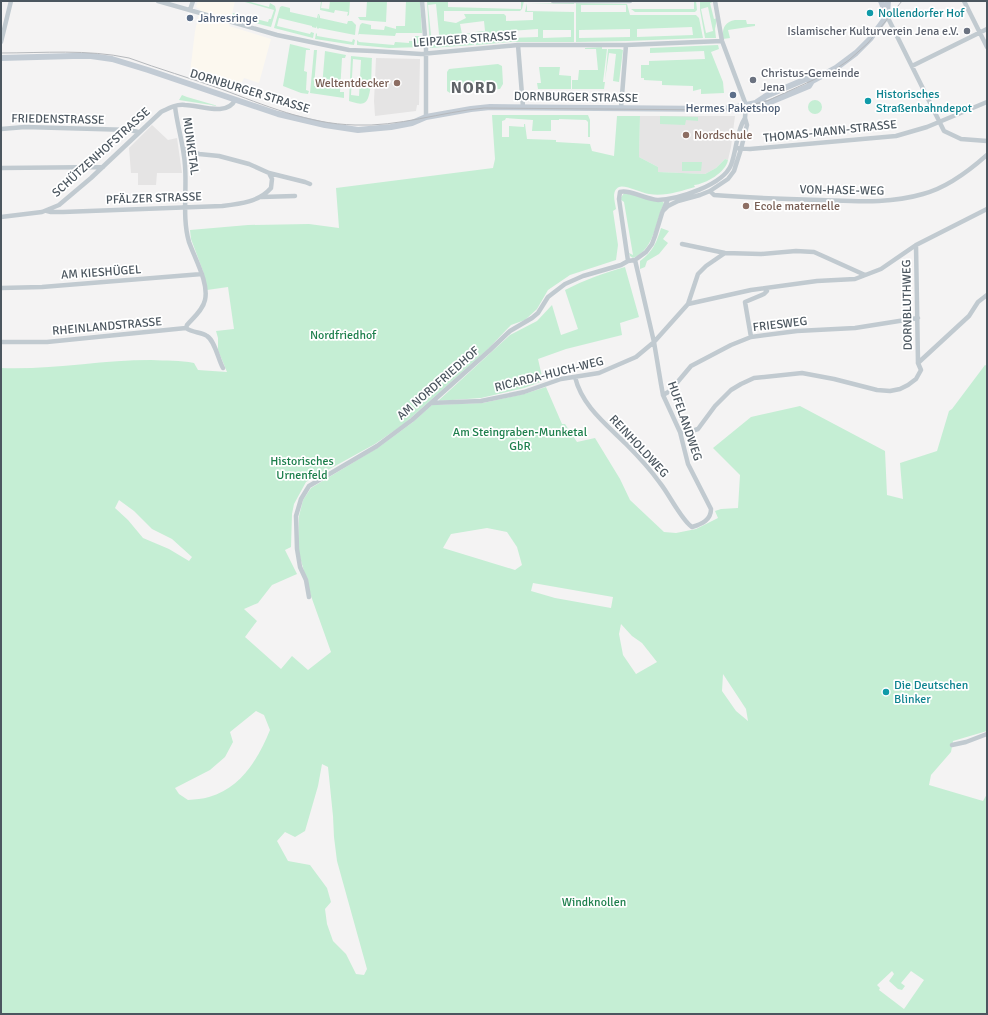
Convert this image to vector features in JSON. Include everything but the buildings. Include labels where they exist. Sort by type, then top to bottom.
[{"type":"street","points":[[1,42],[2,32],[11,1]]},
{"type":"street","name":"LEIPZIGER STRASSE","points":[[158,1],[272,34],[349,50],[426,53],[518,45],[626,45],[722,41]]},
{"type":"street","points":[[190,10],[193,1]]},
{"type":"street","points":[[422,1],[426,53],[426,117]]},
{"type":"street","points":[[553,1],[630,1]]},
{"type":"street","points":[[662,213],[668,206],[678,201],[710,191],[728,179],[734,171],[747,125],[745,118],[746,105],[722,41],[715,1]]},
{"type":"street","points":[[880,1],[944,131],[961,139],[987,141]]},
{"type":"street","points":[[887,16],[888,1]]},
{"type":"street","points":[[964,1],[987,47]]},
{"type":"street","name":"DORNBURGER STRASSE","points":[[1,58],[91,56],[112,59],[295,119],[343,129],[366,130],[391,128],[412,123],[426,117],[471,108],[523,107],[716,109],[756,103],[768,103],[809,86],[812,80],[836,68],[856,53],[870,39],[887,16]]},
{"type":"street","points":[[912,66],[987,29]]},
{"type":"street","points":[[518,45],[523,107]]},
{"type":"street","points":[[621,108],[626,45]]},
{"type":"street","name":"SCHÜTZENHOFSTRASSE","points":[[1,217],[46,211],[59,205],[103,167],[138,132],[161,112],[175,106],[185,105],[220,109],[230,106],[235,100]]},
{"type":"street","name":"THOMAS-MANN-STRASSE","points":[[741,149],[896,136],[939,122],[987,102]]},
{"type":"street","name":"MUNKETAL","points":[[175,106],[186,174],[185,207],[189,240],[206,289],[203,306],[186,328]]},
{"type":"street","points":[[668,199],[652,244],[646,252],[635,260],[628,261],[619,199],[620,192],[625,191],[650,199],[668,199],[696,191],[715,180],[726,173],[731,166],[741,125],[745,118]]},
{"type":"street","name":"FRIEDENSTRASSE","points":[[1,129],[32,127],[131,130],[138,132]]},
{"type":"street","points":[[736,148],[741,149]]},
{"type":"street","points":[[183,149],[199,154],[219,156],[249,164],[269,173],[310,184]]},
{"type":"street","name":"VON-HASE-WEG","points":[[710,191],[714,195],[747,198],[870,202],[907,198],[940,188],[960,176],[987,154]]},
{"type":"street","points":[[1,168],[103,167]]},
{"type":"street","points":[[261,197],[271,188],[272,179],[269,173]]},
{"type":"street","name":"PFÄLZER STRASSE","points":[[46,211],[63,212],[222,206],[242,203],[261,197],[295,196]]},
{"type":"street","points":[[688,304],[716,297],[817,281],[855,279],[881,269],[916,246],[987,209]]},
{"type":"street","points":[[682,244],[725,253],[761,254],[796,251],[814,252],[865,275]]},
{"type":"street","name":"DORNBLUTHWEG","points":[[680,432],[689,432],[698,429],[715,406],[731,390],[754,378],[802,373],[834,379],[877,390],[890,391],[900,389],[916,379],[921,370],[918,363],[916,246]]},
{"type":"street","points":[[688,304],[698,274],[706,266],[725,253]]},
{"type":"street","name":"HUFELANDWEG","points":[[635,260],[654,342],[660,384],[680,432],[688,464],[711,509],[711,514],[705,522],[692,527]]},
{"type":"street","name":"AM NORDFRIEDHOF","points":[[309,597],[306,580],[300,567],[296,546],[296,516],[301,498],[309,486],[377,446],[412,420],[490,350],[510,330],[532,318],[548,297],[561,287],[583,276],[621,265],[628,261]]},
{"type":"street","name":"AM KIESHÜGEL","points":[[1,288],[42,287],[202,274]]},
{"type":"street","points":[[751,337],[745,302],[764,294],[767,291],[766,289]]},
{"type":"street","points":[[918,363],[969,316],[978,302],[987,296]]},
{"type":"street","name":"RICARDA-HUCH-WEG","points":[[431,403],[481,401],[524,392],[561,379],[599,373],[618,366],[636,357],[654,342],[688,304]]},
{"type":"street","name":"FRIESWEG","points":[[664,395],[670,391],[692,366],[731,345],[751,337],[797,330],[855,328],[918,318]]},
{"type":"street","points":[[186,328],[192,332],[206,335],[211,339],[223,368]]},
{"type":"street","name":"RHEINLANDSTRASSE","points":[[1,342],[47,342],[186,328]]},
{"type":"street","name":"REINHOLDWEG","points":[[575,377],[577,386],[588,406],[650,469],[669,495],[684,521],[692,527]]},
{"type":"street","points":[[952,745],[966,742],[987,734]]},
{"type":"shaded area","points":[[198,1],[235,1],[229,26],[271,39],[259,83],[244,78],[236,89],[190,73],[195,31],[200,9],[196,7]]},
{"type":"shaded area","name":"Weltentdecker","points":[[376,58],[420,59],[419,105],[417,105],[416,111],[375,116],[374,101]]},
{"type":"shaded area","name":"Nordschule","points":[[640,116],[735,116],[728,160],[725,159],[716,168],[705,174],[657,172],[658,167],[639,157]]},
{"type":"shaded area","points":[[152,125],[168,140],[177,138],[182,173],[157,173],[156,185],[138,185],[138,173],[131,173],[129,148]]},
{"type":"green space","points":[[241,1],[247,1],[269,7],[270,3],[275,6],[276,10],[271,27],[232,17],[233,13],[268,22],[269,19],[271,19],[274,10]]},
{"type":"green space","points":[[321,1],[321,8],[329,9],[330,1],[350,1],[349,15],[347,16],[348,12],[335,10],[334,13],[320,10]]},
{"type":"green space","points":[[367,1],[387,1],[386,22],[360,20],[358,17],[366,17]]},
{"type":"green space","points":[[406,1],[420,1],[422,33],[396,33],[395,36],[358,35],[360,25],[362,23],[371,25],[371,29],[384,30],[385,26],[396,29],[396,26],[405,26]]},
{"type":"green space","points":[[427,1],[448,1],[448,7],[521,9],[521,1],[524,1],[522,9],[520,11],[444,11],[444,21],[456,23],[466,18],[464,14],[504,14],[506,16],[506,21],[533,20],[533,12],[525,12],[527,3],[527,11],[574,12],[574,42],[510,42],[476,45],[475,32],[485,31],[484,21],[460,24],[462,34],[473,33],[474,45],[430,48]],"holes":[[[436,4],[440,44],[432,45],[428,5]],[[538,29],[538,37],[510,38],[510,31]],[[543,30],[571,30],[571,37],[543,38]],[[502,33],[503,40],[478,42],[477,35]],[[469,34],[470,42],[446,44],[445,35]]]},
{"type":"green space","points":[[696,1],[697,10],[695,12],[635,12],[631,9],[694,9],[694,2],[631,2]]},
{"type":"green space","points":[[700,1],[715,1],[710,3],[714,19],[717,18],[715,29],[716,38],[705,38],[700,10]],"holes":[[[708,7],[713,31],[706,33],[701,9]]]},
{"type":"green space","points":[[527,3],[574,3],[574,4]]},
{"type":"green space","points":[[576,3],[627,4],[630,15],[696,15],[699,18],[703,38],[628,41],[576,42]],"holes":[[[581,5],[626,5],[626,12],[581,12]],[[692,27],[693,35],[637,37],[637,29]],[[630,29],[630,37],[579,38],[579,30]]]},
{"type":"green space","points":[[280,7],[290,8],[290,12],[317,18],[319,14],[318,19],[320,14],[320,18],[347,24],[348,21],[352,21],[356,25],[355,35],[318,29],[317,26],[316,28],[279,18],[277,26],[310,34],[311,32],[314,33],[313,38],[274,28]]},
{"type":"green space","points":[[735,20],[746,20],[747,24],[755,24],[755,26],[728,30],[730,38],[723,39],[724,26],[728,22]]},
{"type":"green space","points":[[316,33],[317,36],[352,42],[353,39],[355,40],[354,45],[315,39]]},
{"type":"green space","points":[[415,36],[423,36],[423,47],[389,48],[357,45],[357,40],[359,42],[394,45],[395,42],[409,43],[409,41],[415,41]]},
{"type":"green space","points":[[290,44],[310,49],[306,50],[304,71],[307,72],[306,90],[309,91],[308,94],[283,86]]},
{"type":"green space","points":[[718,45],[719,49],[711,52],[723,82],[724,93],[701,94],[701,89],[693,91],[693,86],[662,85],[662,81],[644,80],[644,78],[641,78],[641,65],[649,65],[649,61],[705,59],[704,51],[650,53],[650,48]]},
{"type":"green space","points":[[602,47],[602,49],[607,49],[603,82],[605,82],[604,89],[572,89],[572,80],[578,80],[579,70],[598,70],[596,49],[585,48]]},
{"type":"green space","points":[[608,49],[623,50],[619,82],[613,81],[616,54],[609,53],[605,80]]},
{"type":"green space","points":[[314,50],[317,50],[314,86],[322,87],[325,51],[346,55],[345,58],[342,58],[340,92],[344,92],[344,98],[310,93]]},
{"type":"green space","points":[[351,56],[372,58],[371,82],[367,101],[360,104],[349,101]],"holes":[[[353,59],[361,60],[359,96],[351,95]]]},
{"type":"green space","points":[[498,64],[502,66],[503,84],[500,89],[450,93],[447,91],[447,72],[449,69]]},
{"type":"green space","points":[[539,67],[560,67],[559,75],[571,76],[571,89],[538,89],[537,83],[541,83]]},
{"type":"green space","points":[[182,95],[187,97],[218,106],[179,100]]},
{"type":"green space","points":[[815,100],[820,102],[822,107],[820,112],[815,114],[810,112],[808,107],[810,102]]},
{"type":"green space","points":[[492,115],[588,115],[590,120],[590,137],[588,137],[588,122],[586,120],[551,120],[551,131],[532,131],[533,120],[506,118],[502,121],[502,137],[509,137],[509,126],[524,127],[525,124],[527,139],[556,140],[556,142],[590,144],[592,151],[614,156],[617,116],[640,116],[639,157],[658,167],[658,172],[705,174],[716,168],[725,159],[728,160],[724,169],[715,177],[694,185],[695,187],[678,192],[655,195],[621,186],[619,187],[614,194],[616,209],[613,211],[618,245],[616,260],[570,275],[548,290],[537,309],[525,320],[511,325],[488,349],[404,424],[375,444],[306,482],[294,504],[292,514],[291,547],[285,550],[297,574],[272,585],[258,603],[244,609],[257,621],[245,637],[281,669],[292,656],[308,670],[331,652],[311,596],[298,550],[299,516],[303,500],[311,488],[379,447],[413,422],[432,405],[483,403],[524,394],[546,387],[562,424],[565,424],[577,442],[595,438],[620,479],[630,500],[664,532],[676,533],[696,529],[718,518],[715,511],[721,509],[738,508],[740,475],[713,448],[751,417],[800,406],[885,451],[887,495],[903,499],[900,463],[937,451],[949,411],[985,365],[987,366],[987,731],[953,741],[951,752],[931,775],[929,785],[983,801],[987,794],[987,1014],[1,1014],[1,368],[38,368],[132,360],[151,360],[189,362],[194,363],[198,370],[227,372],[218,350],[218,338],[216,331],[234,329],[228,287],[207,290],[203,271],[191,239],[190,230],[248,225],[309,224],[339,228],[336,188],[493,168],[495,159]],"holes":[[[119,500],[134,511],[152,529],[172,539],[192,557],[189,561],[169,549],[143,538],[128,520],[115,508]],[[487,528],[507,532],[517,547],[522,565],[515,570],[443,548],[451,534]],[[533,583],[613,597],[611,608],[555,598],[531,591]],[[621,624],[632,636],[642,643],[657,662],[636,674],[623,655],[619,634]],[[723,674],[746,709],[748,721],[736,711],[722,691]],[[256,711],[264,715],[270,730],[254,761],[240,779],[221,792],[207,798],[188,800],[179,794],[175,788],[210,770],[225,757],[233,742],[230,732]],[[322,764],[328,767],[337,861],[367,969],[364,975],[356,974],[346,954],[333,941],[327,924],[325,909],[331,902],[327,888],[310,865],[288,861],[277,841],[285,832],[295,837],[305,831],[318,786]],[[892,971],[894,974],[889,981],[898,989],[902,990],[905,986],[901,983],[911,971],[924,980],[904,1009],[879,990],[880,988],[877,985]]]},
{"type":"green space","points":[[660,116],[698,117],[698,121],[686,120],[685,125],[660,124]]},
{"type":"green space","points":[[682,162],[702,162],[701,171],[682,171]]},
{"type":"green space","points":[[624,193],[662,201],[664,203],[650,242],[640,254],[633,258],[629,253],[633,255],[624,202],[620,199]]},
{"type":"green space","points":[[661,228],[669,231],[663,239],[668,243],[659,254],[647,261],[645,267],[640,269],[640,261],[654,247]]},
{"type":"green space","points":[[625,267],[639,317],[620,323],[622,335],[566,349],[538,359],[543,381],[524,388],[481,398],[438,401],[510,335],[537,321],[552,305],[561,335],[578,329],[565,290],[594,277]]},
{"type":"tram line","points":[[1,53],[81,52],[129,58],[286,113],[338,124],[387,124],[484,108],[718,110],[737,108],[767,101],[833,71],[849,60],[868,43],[902,1]]},
{"type":"place","name":"Nollendorfer Hof","points":[[870,13]]},
{"type":"place","name":"Jahresringe","points":[[190,18]]},
{"type":"place","name":"Islamischer Kulturverein Jena e.V.","points":[[967,31]]},
{"type":"place","name":"Christus-Gemeinde Jena","points":[[753,80]]},
{"type":"place","name":"Weltentdecker","points":[[397,83]]},
{"type":"place","name":"Hermes Paketshop","points":[[733,95]]},
{"type":"place","name":"Historisches Straßenbahndepot","points":[[868,101]]},
{"type":"place","name":"Nordschule","points":[[686,135]]},
{"type":"place","name":"Ecole maternelle","points":[[746,206]]},
{"type":"place","name":"Die Deutschen Blinker","points":[[886,692]]},
{"type":"district","name":"NORD","points":[[474,87]]},
{"type":"park label","name":"Nordfriedhof","points":[[343,335]]},
{"type":"park label","name":"Am Steingraben-Munketal GbR","points":[[520,439]]},
{"type":"park label","name":"Historisches Urnenfeld","points":[[302,468]]},
{"type":"park label","name":"Windknollen","points":[[594,902]]}]
